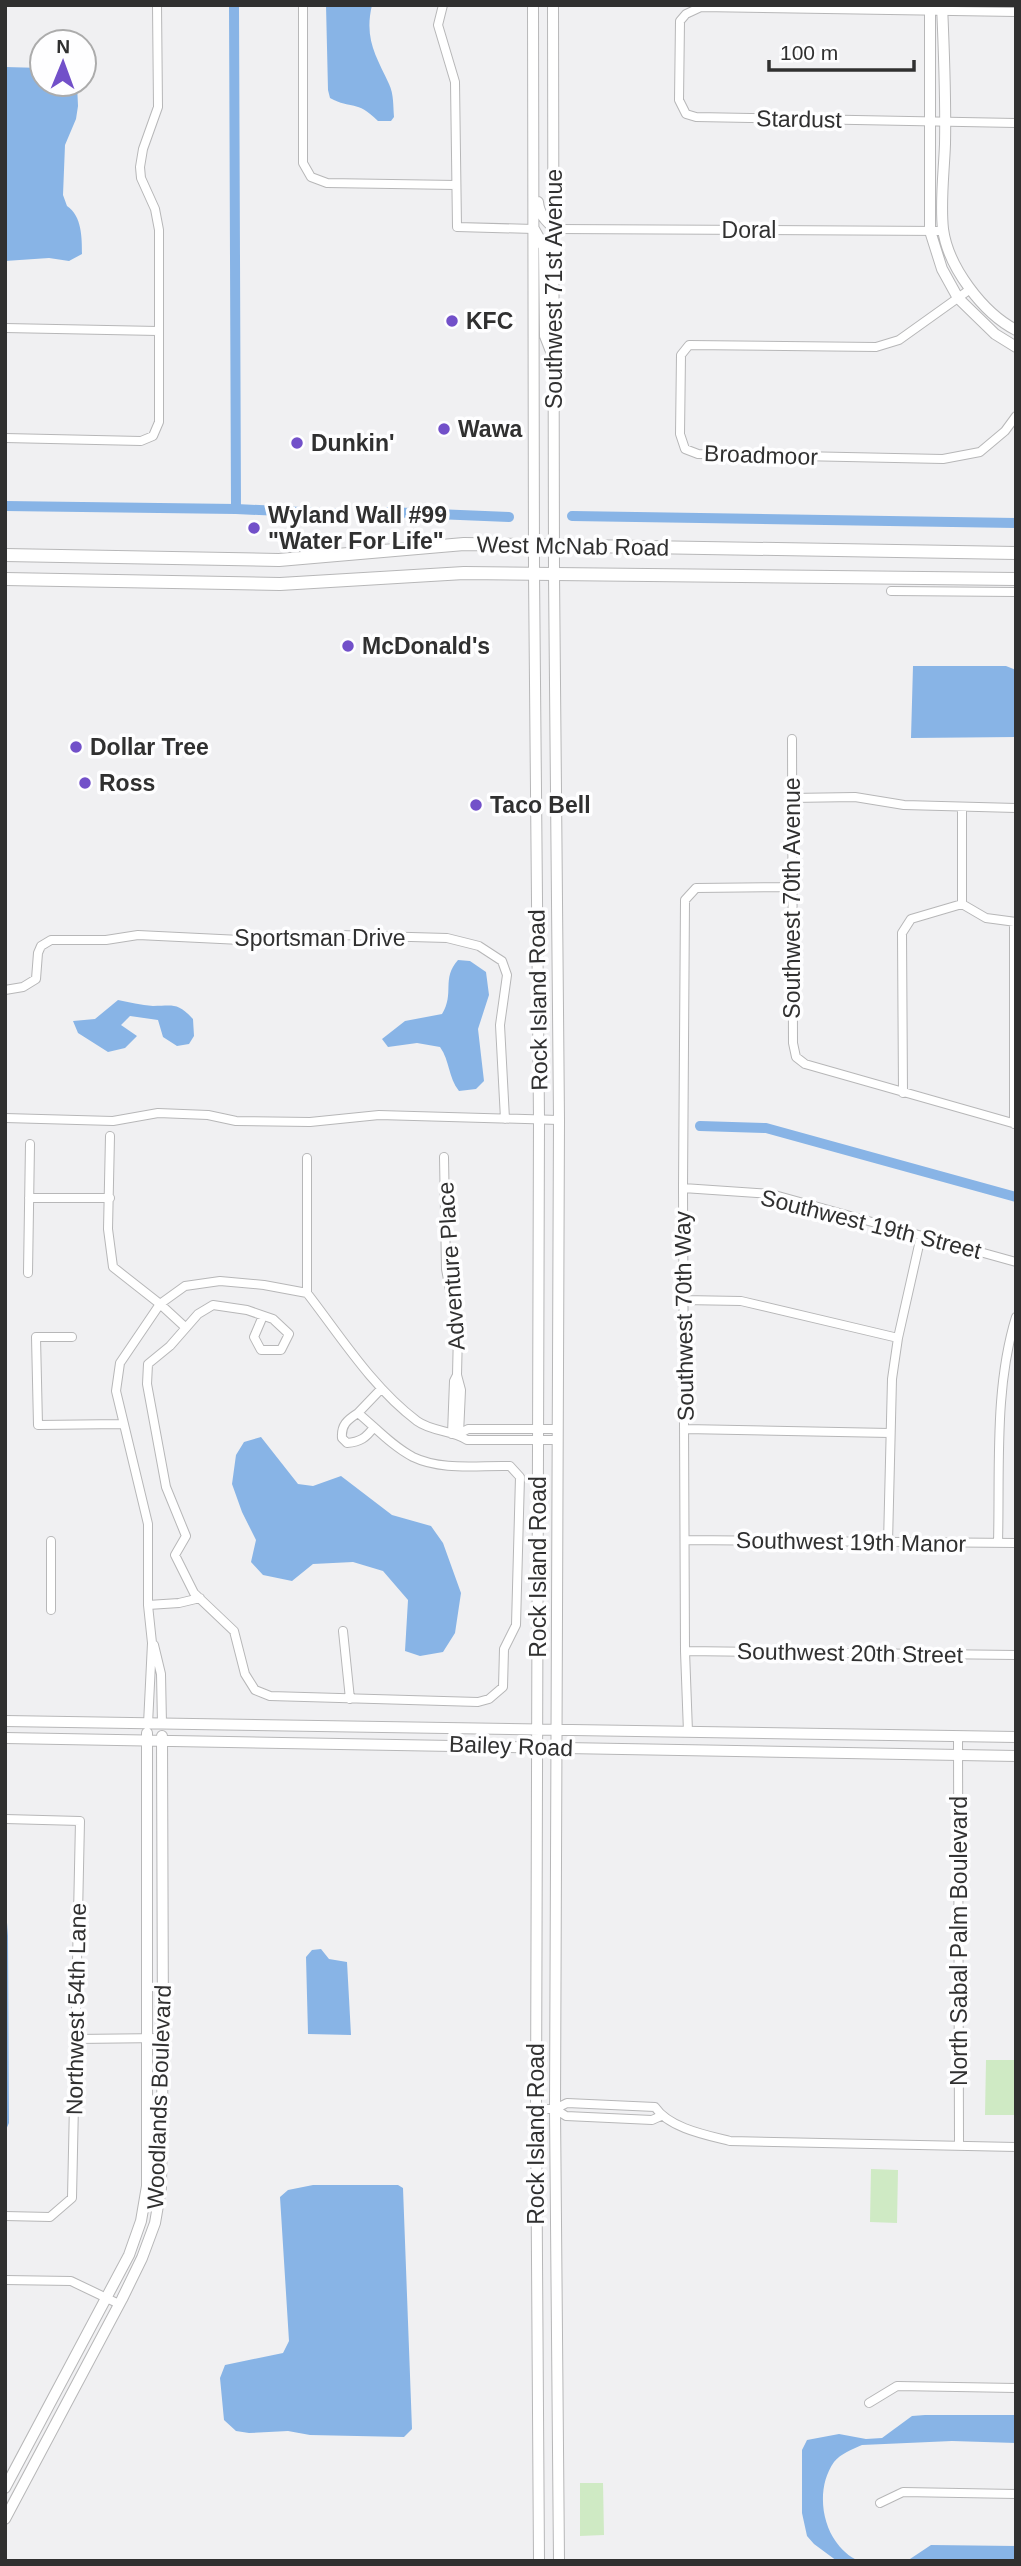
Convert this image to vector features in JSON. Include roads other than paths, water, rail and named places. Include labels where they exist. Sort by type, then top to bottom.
[{"type":"main road","name":"Southwest 71st Avenue","points":[[533,5],[534,573]]},
{"type":"main road","name":"Southwest 71st Avenue","points":[[553,5],[554,573]]},
{"type":"main road","points":[[930,8],[930,231],[942,269],[958,298],[995,334],[1016,347]]},
{"type":"main road","points":[[942,8],[945,121],[943,231],[969,290],[1003,324],[1016,330]]},
{"type":"main road","points":[[533,46],[538,62],[538,208],[545,220],[555,229]]},
{"type":"main road","points":[[534,229],[544,247],[545,337],[554,360]]},
{"type":"main road","name":"West McNab Road","points":[[5,555],[279,560],[464,544],[1016,553]]},
{"type":"main road","name":"West McNab Road","points":[[5,579],[280,583],[464,573],[1016,579]]},
{"type":"main road","name":"Rock Island Road","points":[[534,573],[539,1119],[536,2109],[539,2561]]},
{"type":"main road","name":"Rock Island Road","points":[[554,573],[559,1120],[555,1730],[559,2561]]},
{"type":"main road","name":"Bailey Road","points":[[5,1721],[1016,1737]]},
{"type":"main road","name":"Woodlands Boulevard","points":[[5,2488],[129,2255],[141,2221],[147,2186],[148,1724]]},
{"type":"main road","name":"Woodlands Boulevard","points":[[5,2519],[142,2258],[151,2235],[161,2188],[162,1724]]},
{"type":"main road","name":"Bailey Road","points":[[5,1738],[1016,1756]]},
{"type":"street","points":[[5,438],[141,441],[153,436],[159,422],[159,230],[155,209],[141,178],[140,167],[143,149],[158,107],[157,5]]},
{"type":"street","points":[[303,5],[303,163],[311,177],[327,183],[456,185]]},
{"type":"street","points":[[443,5],[438,24],[455,82],[457,227],[534,229]]},
{"type":"street","name":"Stardust","points":[[930,8],[701,7],[686,14],[680,21],[679,100],[686,114],[696,117],[1016,123]]},
{"type":"street","points":[[930,8],[1016,12]]},
{"type":"street","name":"Doral","points":[[555,229],[943,231]]},
{"type":"street","name":"Broadmoor","points":[[969,290],[899,340],[876,347],[689,345],[681,355],[680,434],[685,449],[698,454],[943,459],[980,453],[1005,431],[1016,416]]},
{"type":"street","points":[[5,328],[158,331]]},
{"type":"street","points":[[891,591],[1016,592]]},
{"type":"street","name":"Southwest 70th Avenue","points":[[792,739],[791,887],[793,1043],[796,1057],[805,1064],[903,1093]]},
{"type":"street","points":[[791,798],[855,797],[904,805],[1016,808]]},
{"type":"street","points":[[962,808],[962,904]]},
{"type":"street","name":"Southwest 70th Way","points":[[688,1732],[683,1300],[685,900],[696,888],[791,887]]},
{"type":"street","points":[[962,904],[986,918],[1015,922],[1015,1124],[903,1093],[902,933],[911,919],[962,904]]},
{"type":"street","name":"Sportsman Drive","points":[[5,989],[23,987],[36,979],[37,954],[41,946],[51,940],[106,940],[138,935],[280,942],[311,936],[339,935],[447,939],[479,946],[502,961],[507,975],[500,1025],[504,1060],[505,1119]]},
{"type":"street","points":[[5,1118],[113,1121],[158,1113],[208,1115],[236,1121],[310,1122],[379,1115],[559,1120]]},
{"type":"street","points":[[110,1136],[108,1229],[113,1267],[185,1327]]},
{"type":"street","points":[[28,1273],[30,1143]]},
{"type":"street","name":"Adventure Place","points":[[444,1157],[446,1269],[458,1332],[457,1375],[461,1390],[455,1434]]},
{"type":"street","points":[[307,1158],[307,1293],[381,1389],[419,1423],[467,1440],[558,1435]]},
{"type":"street","name":"Southwest 19th Street","points":[[683,1188],[771,1194],[1016,1262]]},
{"type":"street","points":[[29,1198],[110,1198]]},
{"type":"street","points":[[888,1543],[892,1379],[898,1338],[921,1236]]},
{"type":"street","points":[[148,1724],[152,1643],[148,1605],[148,1524],[116,1391],[120,1363],[160,1304],[185,1286],[220,1281],[307,1293]]},
{"type":"street","points":[[683,1300],[741,1301],[898,1338]]},
{"type":"street","points":[[263,1316],[254,1337],[261,1350],[281,1350],[289,1334],[273,1320],[263,1316],[247,1310],[213,1305],[198,1314],[170,1346],[148,1364],[147,1384],[166,1487],[186,1536],[174,1555],[194,1592],[234,1631],[246,1674],[255,1690],[270,1696],[478,1702],[489,1699],[503,1687],[504,1649],[516,1625],[520,1477],[510,1466],[442,1465],[415,1458],[358,1413]]},
{"type":"street","points":[[998,1543],[1002,1398],[1011,1332],[1016,1317]]},
{"type":"street","points":[[72,1337],[36,1337],[38,1425],[122,1424]]},
{"type":"street","points":[[374,1427],[368,1437],[357,1443],[346,1443],[342,1438],[341,1428],[347,1419],[358,1413],[381,1389]]},
{"type":"street","points":[[685,1429],[890,1433]]},
{"type":"street","name":"Southwest 19th Manor","points":[[686,1540],[1016,1543]]},
{"type":"street","points":[[51,1541],[51,1610]]},
{"type":"street","points":[[148,1605],[180,1603],[200,1598]]},
{"type":"street","points":[[343,1631],[350,1699]]},
{"type":"street","points":[[152,1643],[158,1656],[161,1674],[162,1724]]},
{"type":"street","name":"Southwest 20th Street","points":[[685,1651],[1016,1655]]},
{"type":"street","name":"North Sabal Palm Boulevard","points":[[958,1736],[959,2146]]},
{"type":"street","name":"Northwest 54th Lane","points":[[5,1819],[80,1821],[72,2198],[50,2217],[5,2217]]},
{"type":"street","points":[[75,2039],[163,2038]]},
{"type":"street","points":[[536,2109],[555,2109],[567,2103],[655,2107],[661,2116],[703,2134],[730,2141],[1016,2147]]},
{"type":"street","points":[[555,2109],[566,2116],[652,2120],[661,2116]]},
{"type":"street","points":[[5,2280],[71,2281],[119,2304]]},
{"type":"street","points":[[869,2403],[897,2386],[1016,2388]]},
{"type":"street","points":[[880,2503],[903,2492],[1016,2494]]},
{"type":"water","points":[[326,5],[372,5],[370,38],[392,92],[394,117],[391,121],[378,121],[359,107],[330,98]]},
{"type":"water","points":[[5,67],[28,68],[28,98],[78,98],[76,119],[65,145],[63,195],[78,221],[82,254],[69,261],[49,258],[5,261]]},
{"type":"water","points":[[913,666],[1006,666],[1016,670],[1016,737],[911,738]]},
{"type":"water","points":[[458,960],[470,961],[486,972],[489,995],[478,1029],[484,1081],[476,1089],[459,1091],[440,1047],[417,1043],[388,1047],[382,1039],[405,1021],[442,1014],[448,999],[450,974]]},
{"type":"water","points":[[118,1000],[149,1006],[179,1007],[193,1019],[194,1036],[189,1044],[177,1046],[163,1037],[158,1020],[130,1016],[121,1025],[137,1036],[125,1048],[108,1052],[78,1033],[73,1021],[95,1019]]},
{"type":"water","points":[[261,1437],[298,1484],[313,1486],[341,1476],[392,1515],[431,1526],[443,1543],[461,1593],[455,1633],[443,1652],[420,1656],[405,1651],[408,1600],[383,1571],[353,1562],[313,1564],[292,1581],[263,1575],[251,1562],[256,1540],[232,1484],[236,1455],[244,1442]]},
{"type":"water","points":[[5,1895],[8,1936],[9,2123],[5,2132]]},
{"type":"water","points":[[321,1949],[329,1959],[347,1962],[351,2035],[308,2034],[306,1957],[312,1950]]},
{"type":"water","points":[[313,2185],[398,2185],[403,2188],[412,2429],[404,2437],[310,2435],[288,2431],[249,2433],[236,2431],[224,2420],[220,2378],[225,2365],[283,2353],[289,2341],[280,2197],[288,2190]]},
{"type":"water","points":[[1016,2415],[1016,2443],[952,2441],[862,2445],[843,2454],[834,2462],[827,2475],[823,2503],[825,2518],[837,2544],[859,2561],[837,2561],[807,2536],[802,2513],[802,2450],[807,2440],[839,2434],[866,2439],[882,2438],[912,2416]]},
{"type":"water","points":[[931,2545],[1016,2546],[1016,2561],[907,2561]]},
{"type":"waterway","points":[[234,5],[236,509]]},
{"type":"waterway","points":[[5,506],[236,509],[343,514]]},
{"type":"waterway","points":[[387,512],[509,517]]},
{"type":"waterway","points":[[572,516],[1016,523]]},
{"type":"waterway","points":[[700,1126],[766,1128],[1016,1197]]},
{"type":"place","name":"KFC","points":[[452,321]]},
{"type":"place","name":"Wawa","points":[[444,429]]},
{"type":"place","name":"Dunkin'","points":[[297,443]]},
{"type":"place","name":"Wyland Wall #99 \"Water For Life\"","points":[[254,528]]},
{"type":"place","name":"McDonald's","points":[[348,646]]},
{"type":"place","name":"Dollar Tree","points":[[76,747]]},
{"type":"place","name":"Ross","points":[[85,783]]},
{"type":"place","name":"Taco Bell","points":[[476,805]]}]
